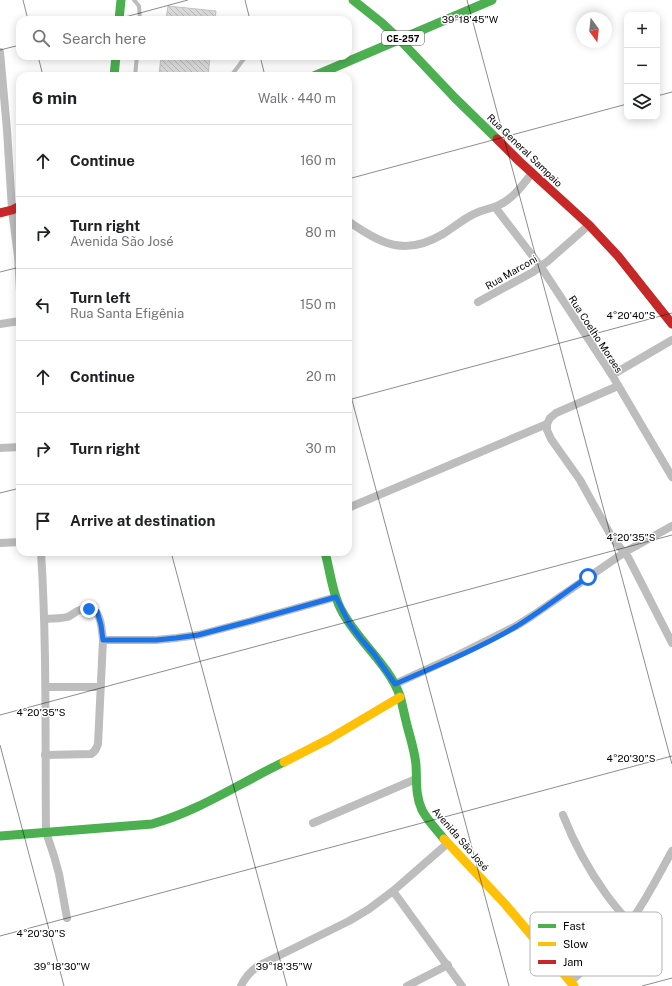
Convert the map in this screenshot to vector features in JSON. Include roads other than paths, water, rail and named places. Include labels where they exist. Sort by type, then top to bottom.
[{"type":"street","points":[[119,16],[121,0]]},
{"type":"street","name":"Rua General Sampaio","points":[[353,0],[382,23],[400,40],[455,98],[532,173],[589,225],[618,256],[672,324]]},
{"type":"street","name":"CE-257","points":[[324,72],[492,0]]},
{"type":"street","points":[[0,52],[16,208],[0,213]]},
{"type":"street","points":[[114,72],[116,60]]},
{"type":"street","points":[[352,224],[384,242],[398,246],[413,246],[424,243],[434,239],[473,214],[495,207],[506,201],[516,193],[532,173]]},
{"type":"street","name":"Rua Coelho Moraes","points":[[495,207],[541,267],[612,375],[672,477]]},
{"type":"street","name":"Rua Marconi","points":[[478,302],[521,280],[541,267],[589,225]]},
{"type":"street","points":[[0,324],[16,322]]},
{"type":"street","points":[[612,375],[672,340]]},
{"type":"street","points":[[618,386],[556,413],[550,418],[547,424],[548,430],[551,439],[580,480],[613,539],[625,552],[672,643]]},
{"type":"street","points":[[352,506],[547,424]]},
{"type":"street","points":[[0,448],[16,447]]},
{"type":"street","points":[[395,684],[516,626],[625,552],[672,526]]},
{"type":"street","points":[[0,544],[16,542]]},
{"type":"street","points":[[41,556],[45,619],[46,832],[59,874],[67,918]]},
{"type":"street","name":"Avenida São José","points":[[326,556],[336,597],[349,623],[374,654],[395,684],[400,697],[413,748],[416,764],[417,796],[422,810],[448,843],[505,904],[530,934]]},
{"type":"street","points":[[103,640],[176,638],[198,635],[336,597]]},
{"type":"street","points":[[45,619],[65,618],[72,616],[82,609],[97,611],[103,640],[98,744],[95,752],[91,754],[45,755]]},
{"type":"street","points":[[46,687],[100,687]]},
{"type":"street","points":[[0,836],[152,824],[167,820],[194,809],[264,771],[310,750],[400,697]]},
{"type":"street","points":[[313,824],[416,779]]},
{"type":"street","points":[[563,815],[579,852],[606,894],[621,912]]},
{"type":"street","points":[[241,986],[250,972],[258,966],[349,921],[369,909],[393,891],[448,843]]},
{"type":"street","points":[[637,912],[672,851]]},
{"type":"street","points":[[393,891],[462,986]]},
{"type":"street","points":[[406,986],[448,965]]},
{"type":"street","name":"Avenida São José","points":[[565,976],[572,984]]},
{"type":"street","points":[[572,984],[580,976]]},
{"type":"lane","points":[[134,0],[139,6],[140,16]]},
{"type":"lane","points":[[135,72],[137,60]]},
{"type":"lane","points":[[234,72],[243,60]]}]
